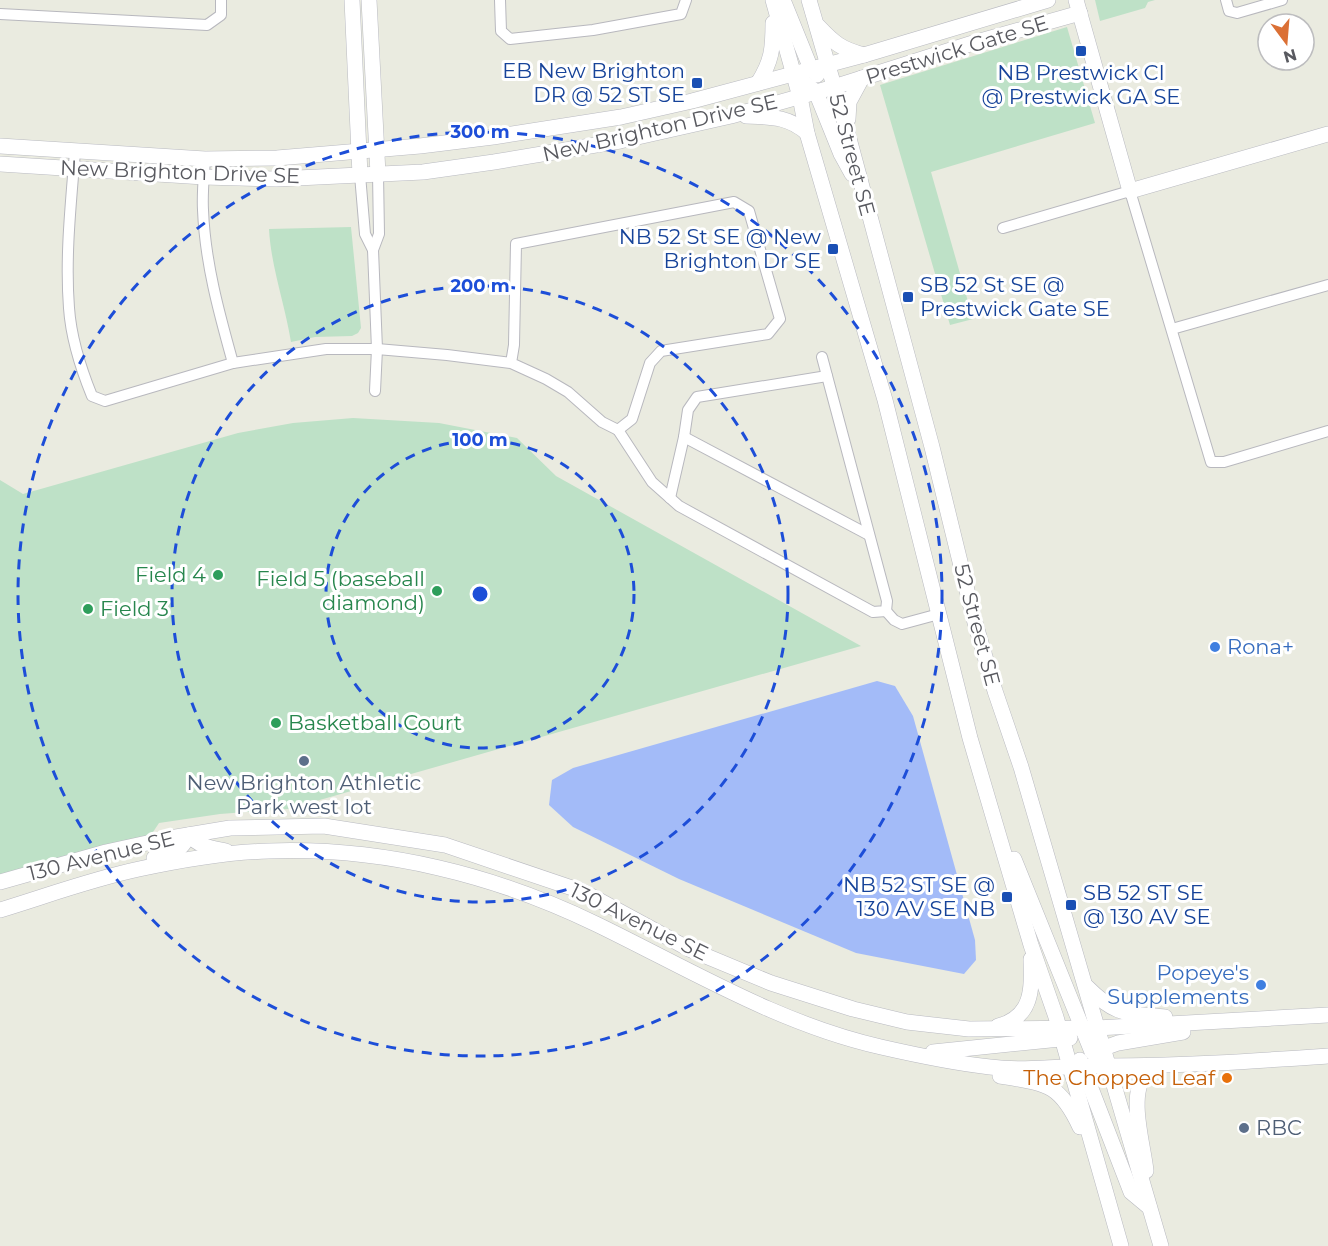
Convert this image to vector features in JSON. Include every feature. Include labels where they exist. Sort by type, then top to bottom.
[{"type":"main road","points":[[352,0],[360,175]]},
{"type":"main road","points":[[369,0],[378,174]]},
{"type":"main road","name":"52 Street SE","points":[[808,0],[847,131],[932,447],[971,606],[1086,986],[1089,1031],[1085,1058],[1099,1170],[1121,1246]]},
{"type":"main road","name":"Prestwick Gate SE","points":[[827,65],[864,56],[1048,0]]},
{"type":"main road","points":[[776,2],[811,69],[822,80],[834,87]]},
{"type":"main road","points":[[758,83],[772,54],[776,2]]},
{"type":"main road","name":"52 Street SE","points":[[776,2],[807,133],[885,399],[970,738],[1031,945],[1063,1035],[1085,1058],[1107,1066],[1161,1246]]},
{"type":"main road","points":[[1078,6],[1130,191],[1328,134]]},
{"type":"main road","name":"Prestwick Gate SE","points":[[834,87],[1078,6]]},
{"type":"main road","points":[[816,24],[843,49],[864,56]]},
{"type":"main road","name":"New Brighton Drive SE","points":[[0,146],[205,159],[278,158],[359,152],[493,137],[621,117],[692,101],[827,65]]},
{"type":"main road","points":[[793,74],[816,92],[841,154],[862,192]]},
{"type":"main road","points":[[847,131],[849,102],[862,78]]},
{"type":"main road","name":"New Brighton Drive SE","points":[[0,164],[74,170],[276,179],[423,172],[550,154],[620,141],[730,116],[834,87]]},
{"type":"main road","points":[[730,116],[774,117],[797,124],[807,133]]},
{"type":"main road","name":"130 Avenue SE","points":[[0,882],[106,852],[189,835],[230,828],[324,826],[445,845],[584,892],[689,949],[771,983],[853,1009],[907,1022],[1063,1035],[1089,1031],[1328,1015]]},
{"type":"main road","points":[[19,904],[72,879],[170,854],[182,848],[189,835],[196,842],[208,848],[236,854]]},
{"type":"main road","points":[[1000,836],[1018,866],[1089,1031]]},
{"type":"main road","name":"130 Avenue SE","points":[[0,910],[138,870],[236,854],[268,851],[351,854],[391,858],[460,872],[529,895],[595,923],[752,1003],[879,1047],[990,1067],[1017,1068],[1085,1058],[1188,1031],[1209,1022]]},
{"type":"main road","points":[[987,1029],[1006,1024],[1025,1009],[1032,982],[1031,945]]},
{"type":"main road","points":[[1086,986],[1112,1009],[1209,1022]]},
{"type":"main road","points":[[836,1034],[863,1049],[879,1054],[1037,1082],[1055,1090],[1065,1099],[1071,1109],[1099,1170]]},
{"type":"main road","points":[[916,1054],[1063,1035]]},
{"type":"main road","name":"130 Avenue SE","points":[[1085,1058],[1107,1066],[1158,1066],[1328,1056]]},
{"type":"main road","points":[[1085,1058],[1131,1192],[1149,1207]]},
{"type":"main road","points":[[1142,1186],[1146,1171],[1137,1103],[1144,1076],[1158,1066]]},
{"type":"street","points":[[0,14],[207,25],[221,15],[221,0]]},
{"type":"street","points":[[500,0],[501,30],[510,39],[593,30],[681,14],[686,0]]},
{"type":"street","points":[[1226,0],[1229,11],[1237,13],[1282,0]]},
{"type":"street","points":[[75,152],[68,255],[69,310],[82,370],[92,396],[105,401],[233,363],[326,349],[377,349],[511,363],[568,392],[602,422],[618,430],[652,482],[679,506],[873,612],[886,611]]},
{"type":"street","points":[[205,159],[203,208],[207,250],[217,305],[233,363]]},
{"type":"street","points":[[375,391],[377,349],[373,250],[379,234],[378,174]]},
{"type":"street","points":[[360,175],[365,234],[373,250]]},
{"type":"street","points":[[1003,228],[1130,191],[1211,462],[1224,462],[1328,430]]},
{"type":"street","points":[[511,363],[514,345],[516,244],[734,202],[749,211],[780,319],[768,334],[661,351],[650,363],[632,419],[618,430]]},
{"type":"street","points":[[1172,329],[1328,285]]},
{"type":"street","points":[[822,357],[887,601],[886,611],[894,620],[902,624],[939,614]]},
{"type":"street","points":[[670,498],[688,410],[697,398],[827,376]]},
{"type":"street","points":[[684,437],[869,535]]},
{"type":"green space","points":[[1095,0],[1155,0],[1148,2],[1145,8],[1100,21]]},
{"type":"green space","points":[[1067,27],[1095,123],[931,172],[973,319],[950,325],[880,85]]},
{"type":"green space","points":[[351,227],[361,328],[352,336],[315,337],[291,342],[272,257],[269,229]]},
{"type":"green space","points":[[353,418],[439,423],[517,438],[556,476],[861,646],[288,809],[220,814],[159,823],[153,832],[142,838],[0,876],[0,480],[23,494],[238,433],[293,423]]},
{"type":"water","points":[[877,681],[895,686],[913,716],[975,940],[976,960],[964,974],[856,953],[679,879],[573,827],[549,805],[552,780],[573,768]]},
{"type":"place","name":"NB Prestwick CI @ Prestwick GA SE","points":[[1081,51]]},
{"type":"place","name":"EB New Brighton DR @ 52 ST SE","points":[[697,83]]},
{"type":"place","name":"NB 52 St SE @ New Brighton Dr SE","points":[[833,249]]},
{"type":"place","name":"SB 52 St SE @ Prestwick Gate SE","points":[[908,297]]},
{"type":"place","name":"Field 4","points":[[218,575]]},
{"type":"place","name":"Field 5 (baseball diamond)","points":[[437,591]]},
{"type":"place","name":"Field 3","points":[[88,609]]},
{"type":"place","name":"Rona+","points":[[1215,647]]},
{"type":"place","name":"Basketball Court","points":[[276,723]]},
{"type":"place","name":"New Brighton Athletic Park west lot","points":[[304,761]]},
{"type":"place","name":"NB 52 ST SE @ 130 AV SE NB","points":[[1007,897]]},
{"type":"place","name":"SB 52 ST SE @ 130 AV SE","points":[[1071,905]]},
{"type":"place","name":"Popeye's Supplements","points":[[1261,985]]},
{"type":"place","name":"The Chopped Leaf","points":[[1227,1078]]},
{"type":"place","name":"RBC","points":[[1244,1128]]}]
